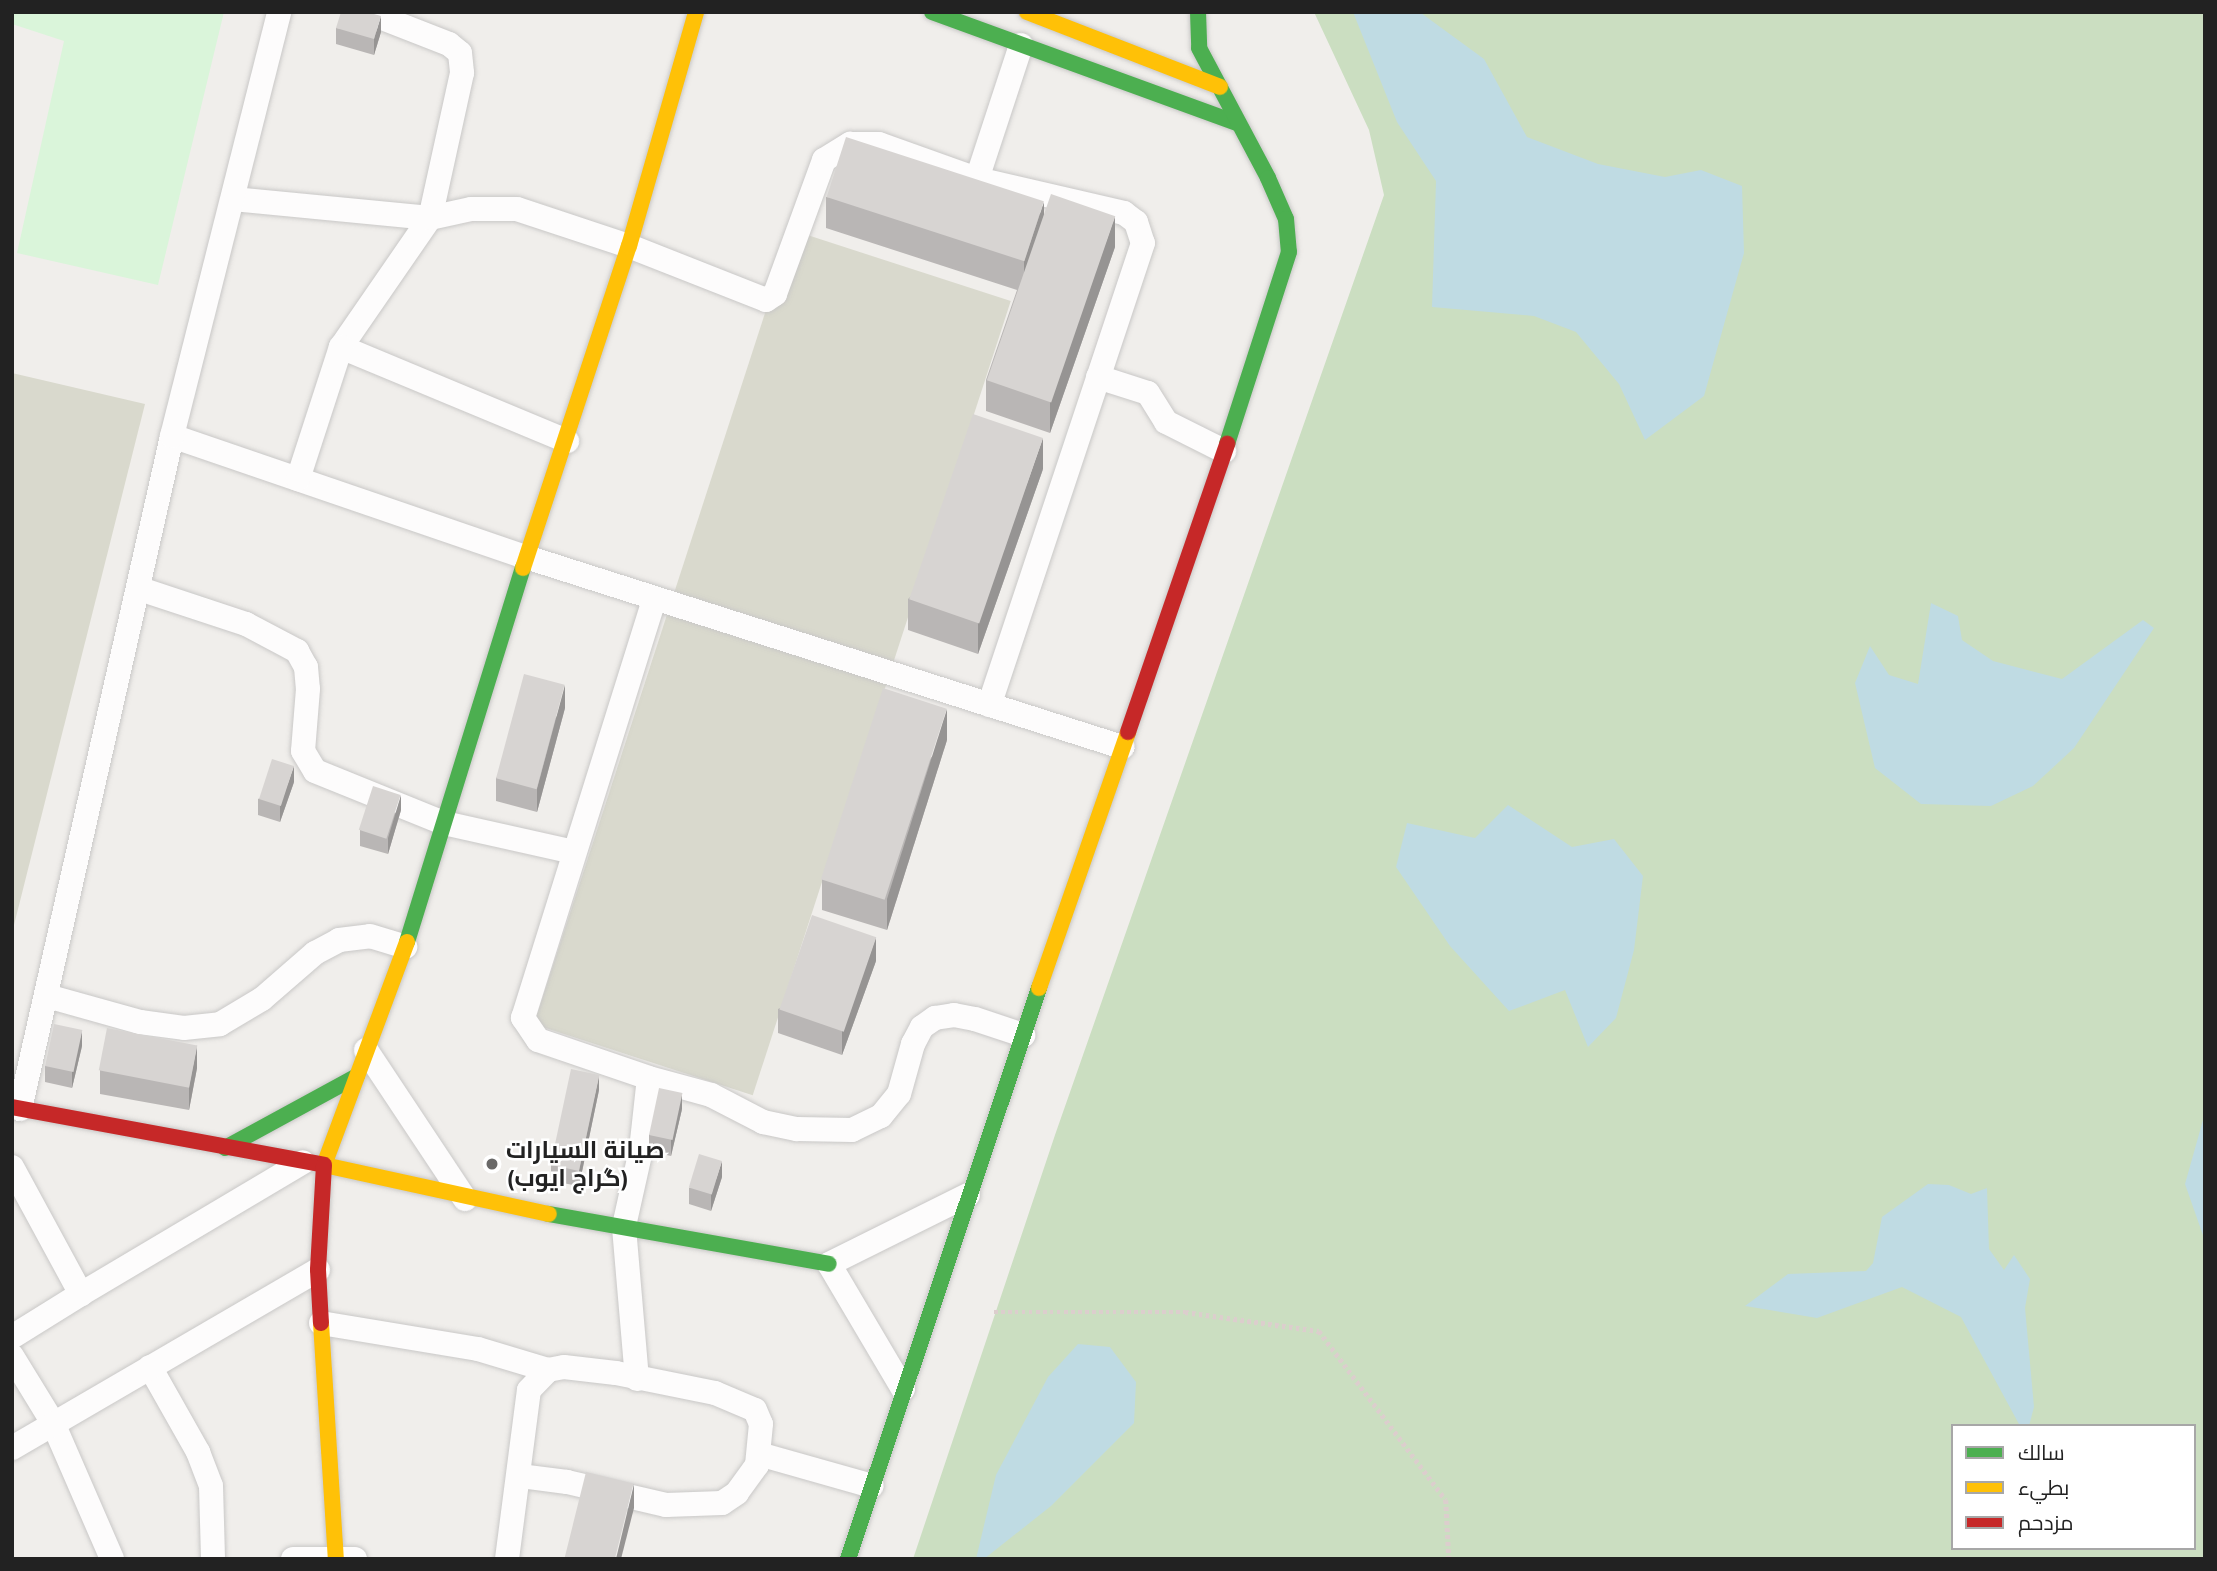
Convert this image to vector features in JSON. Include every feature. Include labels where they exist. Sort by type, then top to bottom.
[{"type":"street","points":[[279,12],[172,436],[140,589],[47,996],[16,1108],[313,1164],[465,1199],[829,1264],[968,1195]]},
{"type":"street","points":[[298,479],[341,347],[430,218],[462,73],[460,53],[431,34],[367,12]]},
{"type":"street","points":[[293,1559],[342,1558],[321,1323],[313,1164],[357,1076],[405,947],[526,557],[629,246],[696,12]]},
{"type":"street","points":[[932,12],[1237,123]]},
{"type":"street","points":[[848,1559],[968,1195],[1224,451],[1289,252],[1286,219],[1199,48],[1198,12]]},
{"type":"street","points":[[1036,14],[1220,87]]},
{"type":"street","points":[[977,179],[1021,45]]},
{"type":"street","points":[[233,200],[430,218],[471,209],[517,209],[629,246],[766,300],[775,294],[824,160],[838,149],[863,141],[879,144],[977,179],[1124,213],[1136,222],[1143,243],[989,705]]},
{"type":"street","points":[[341,347],[566,441]]},
{"type":"street","points":[[1098,377],[1148,393],[1166,422],[1181,433],[1224,451]]},
{"type":"street","points":[[172,436],[526,557],[1122,747]]},
{"type":"street","points":[[140,589],[246,624],[297,652],[306,667],[308,689],[303,751],[315,771],[444,823],[574,852]]},
{"type":"street","points":[[655,598],[523,1018],[538,1040],[649,1078],[711,1095],[763,1122],[808,1130],[852,1130],[881,1116],[899,1094],[913,1044],[922,1027],[935,1018],[965,1017],[1023,1035]]},
{"type":"street","points":[[47,996],[140,1023],[184,1028],[220,1024],[262,999],[315,953],[339,940],[370,936],[405,947]]},
{"type":"street","points":[[366,1051],[465,1199]]},
{"type":"street","points":[[225,1148],[357,1076]]},
{"type":"street","points":[[637,1379],[624,1226],[641,1150],[649,1078]]},
{"type":"street","points":[[12,1337],[81,1294],[313,1164]]},
{"type":"street","points":[[12,1167],[81,1294]]},
{"type":"street","points":[[829,1264],[903,1389]]},
{"type":"street","points":[[12,1448],[318,1270]]},
{"type":"street","points":[[321,1323],[478,1349],[548,1370],[587,1369],[740,1401],[755,1410],[761,1424],[759,1454],[748,1481],[722,1503],[702,1507],[666,1505],[567,1482],[521,1476]]},
{"type":"street","points":[[12,1356],[53,1423],[112,1559]]},
{"type":"street","points":[[150,1367],[198,1452],[211,1486],[213,1559]]},
{"type":"street","points":[[508,1559],[521,1476],[520,1440],[529,1390],[548,1370]]},
{"type":"street","points":[[759,1454],[872,1486]]},
{"type":"path","points":[[994,1311],[1185,1312],[1319,1331],[1447,1500],[1449,1559]]},
{"type":"shaded area","points":[[792,230],[1011,301],[753,1095],[534,1024]]},
{"type":"shaded area","points":[[12,373],[145,404],[12,933]]},
{"type":"green space","points":[[12,12],[224,12],[158,285],[17,253],[64,41],[12,24]]},
{"type":"green space","points":[[1314,12],[2205,12],[2205,1559],[913,1559],[1055,1135],[1384,195],[1369,130]]},
{"type":"water","points":[[1353,12],[1421,13],[1484,59],[1527,137],[1598,164],[1665,177],[1701,170],[1742,186],[1744,253],[1704,396],[1645,440],[1619,384],[1576,332],[1534,316],[1432,307],[1436,181],[1397,122]]},
{"type":"water","points":[[1931,603],[1958,616],[1962,640],[1993,661],[2062,679],[2143,620],[2154,628],[2074,748],[2033,786],[1991,806],[1921,804],[1875,768],[1855,683],[1870,646],[1889,675],[1918,684]]},
{"type":"water","points":[[1508,805],[1572,847],[1614,839],[1643,876],[1634,950],[1616,1018],[1588,1047],[1565,990],[1509,1011],[1450,946],[1396,867],[1407,823],[1475,838]]},
{"type":"water","points":[[2205,1113],[2205,1241],[2185,1184]]},
{"type":"water","points":[[1928,1184],[1949,1185],[1971,1194],[1987,1188],[1989,1249],[2004,1270],[2014,1255],[2030,1279],[2025,1308],[2034,1407],[2030,1424],[2019,1424],[1961,1317],[1902,1287],[1817,1318],[1745,1306],[1788,1274],[1866,1271],[1873,1263],[1882,1217]]},
{"type":"water","points":[[1078,1344],[1110,1347],[1136,1382],[1134,1423],[1051,1506],[984,1559],[976,1559],[996,1475],[1048,1377]]},
{"type":"building","points":[[341,12],[367,12],[381,16],[374,39],[336,28]]},
{"type":"building","points":[[846,137],[1044,201],[1024,261],[827,197]]},
{"type":"building","points":[[1051,194],[1115,216],[1051,402],[987,380]]},
{"type":"building","points":[[973,414],[1043,438],[979,623],[909,599]]},
{"type":"building","points":[[524,674],[565,685],[537,789],[496,778]]},
{"type":"building","points":[[883,688],[947,709],[885,900],[821,879]]},
{"type":"building","points":[[272,759],[294,766],[281,806],[259,799]]},
{"type":"building","points":[[373,786],[401,795],[386,839],[359,830]]},
{"type":"building","points":[[812,915],[876,937],[844,1032],[779,1010]]},
{"type":"building","points":[[54,1024],[82,1030],[73,1072],[45,1066]]},
{"type":"building","points":[[107,1028],[197,1046],[189,1088],[99,1070]]},
{"type":"building","points":[[571,1069],[599,1075],[579,1171],[551,1165]]},
{"type":"building","points":[[659,1088],[682,1093],[672,1140],[649,1135]]},
{"type":"building","points":[[699,1154],[722,1161],[712,1194],[689,1187]]},
{"type":"building","points":[[586,1472],[634,1484],[615,1559],[564,1558]]},
{"type":"traffic: fast","points":[[932,12],[1237,123]]},
{"type":"traffic: fast","points":[[1198,12],[1199,48],[1268,178],[1286,219],[1289,252],[1227,444]]},
{"type":"traffic: fast","points":[[407,942],[523,568]]},
{"type":"traffic: fast","points":[[848,1559],[1039,988]]},
{"type":"traffic: fast","points":[[225,1148],[357,1076]]},
{"type":"traffic: fast","points":[[549,1214],[829,1264]]},
{"type":"traffic: slow","points":[[523,568],[629,246],[696,12]]},
{"type":"traffic: slow","points":[[1027,12],[1220,87]]},
{"type":"traffic: slow","points":[[1039,988],[1128,732]]},
{"type":"traffic: slow","points":[[407,942],[324,1165],[549,1214]]},
{"type":"traffic: slow","points":[[321,1323],[336,1559]]},
{"type":"traffic: jam","points":[[1128,732],[1227,444]]},
{"type":"traffic: jam","points":[[12,1107],[324,1165],[318,1270],[321,1323]]},
{"type":"place","name":"صيانة السيارات (گراج ايوب)","points":[[492,1164]]}]
